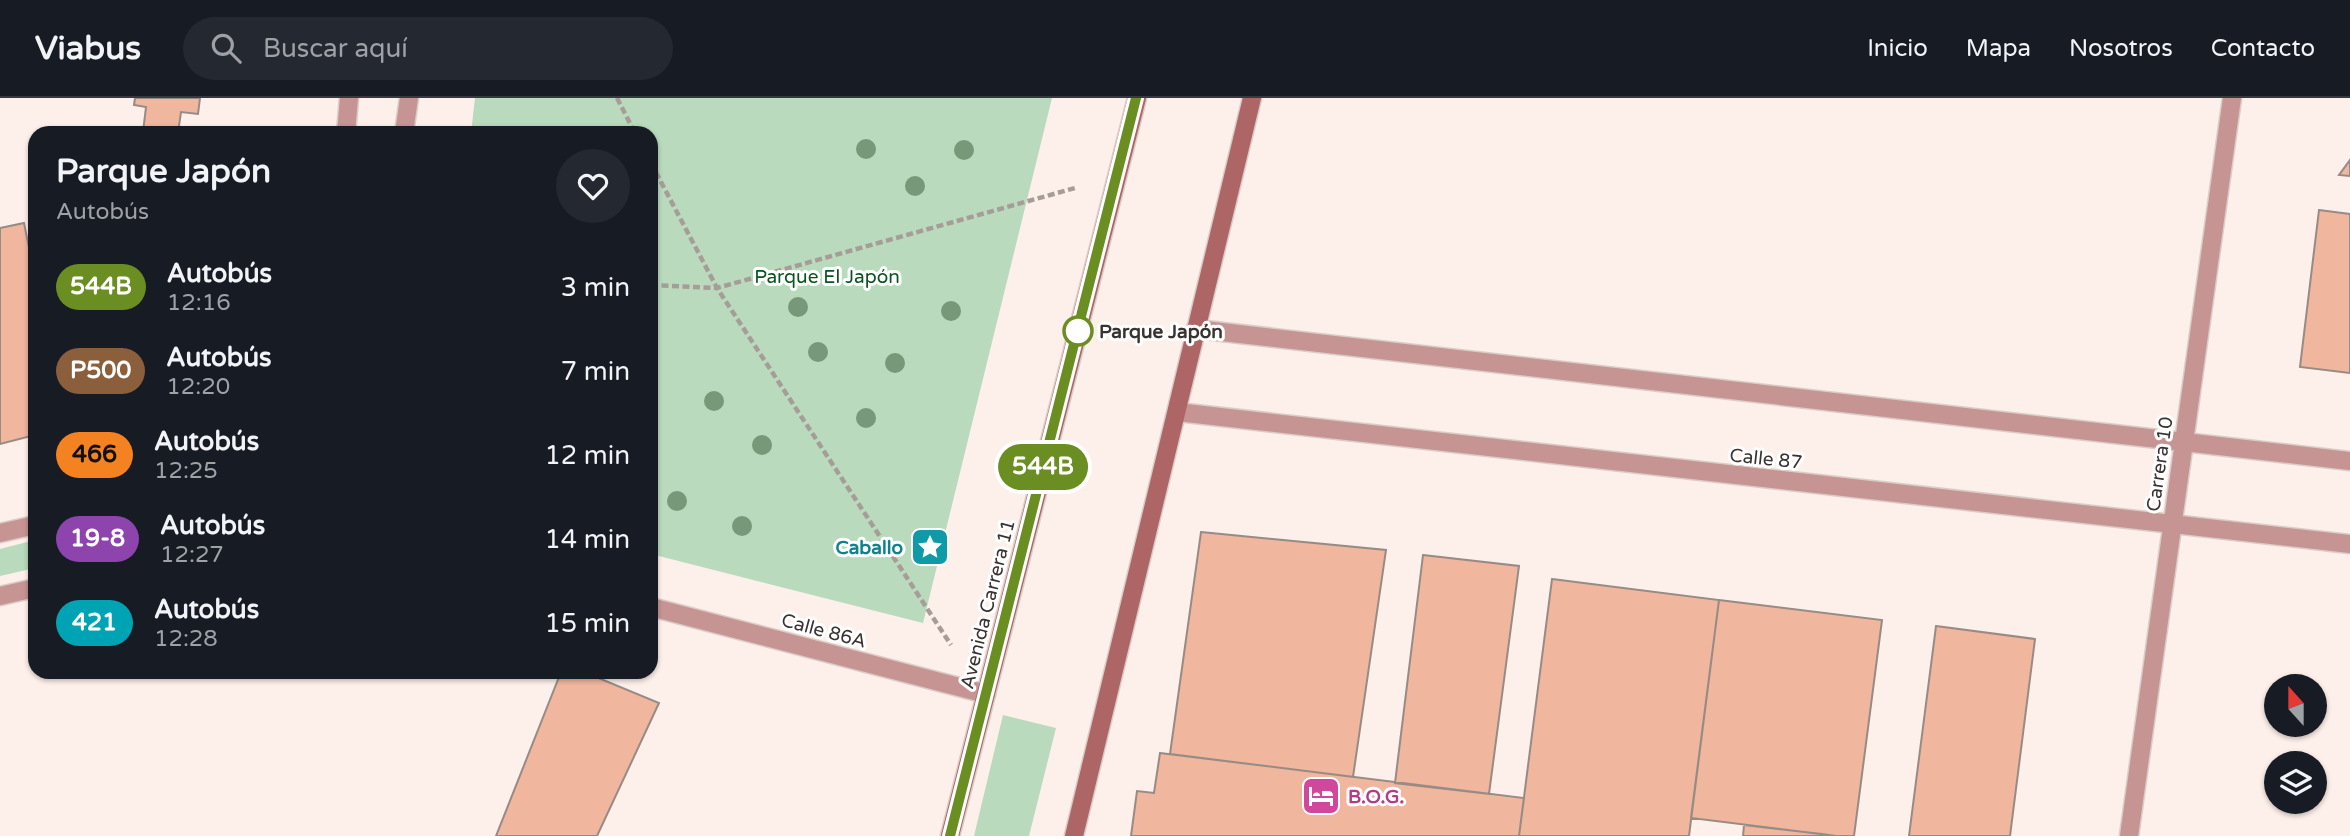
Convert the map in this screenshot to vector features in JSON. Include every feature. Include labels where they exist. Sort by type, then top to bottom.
[{"type":"main road","name":"Avenida Carrera 11","points":[[950,836],[1136,98]]},
{"type":"main road","points":[[1073,836],[1252,98]]},
{"type":"street","points":[[347,126],[349,98]]},
{"type":"street","points":[[405,126],[409,98]]},
{"type":"street","name":"Carrera 10","points":[[2129,836],[2232,98]]},
{"type":"street","points":[[1196,329],[2350,461]]},
{"type":"street","name":"Calle 87","points":[[1177,412],[2350,544]]},
{"type":"street","points":[[0,533],[28,527]]},
{"type":"street","points":[[0,596],[28,590]]},
{"type":"street","name":"Calle 86A","points":[[658,609],[986,694]]},
{"type":"path","points":[[617,98],[631,126]]},
{"type":"path","points":[[658,176],[717,288],[986,694]]},
{"type":"path","points":[[658,285],[717,288],[1117,176]]},
{"type":"green space","name":"Parque El Japón","points":[[475,98],[1052,98],[923,623],[658,556],[658,126],[472,126]]},
{"type":"green space","points":[[28,542],[28,570],[0,576],[0,549]]},
{"type":"green space","points":[[1003,715],[1056,728],[1029,836],[974,836]]},
{"type":"building","points":[[135,98],[200,98],[198,114],[181,112],[179,126],[144,126],[146,107],[134,105]]},
{"type":"building","points":[[2350,160],[2350,176],[2339,175]]},
{"type":"building","points":[[2319,210],[2350,214],[2350,373],[2300,367]]},
{"type":"building","points":[[24,223],[28,243],[28,437],[0,444],[0,228]]},
{"type":"building","points":[[1201,532],[1386,550],[1353,777],[1170,754]]},
{"type":"building","points":[[1423,555],[1519,566],[1489,794],[1395,783]]},
{"type":"building","points":[[1552,579],[1719,600],[1689,836],[1519,836]]},
{"type":"building","points":[[1719,600],[1882,620],[1854,836],[1691,818]]},
{"type":"building","points":[[1936,626],[2035,639],[2010,836],[1909,836]]},
{"type":"building","points":[[558,679],[601,679],[659,703],[597,836],[496,836]]},
{"type":"building","name":"B.O.G.","points":[[1160,753],[1524,798],[1519,836],[1131,836],[1137,791],[1154,793]]},
{"type":"building","points":[[1744,825],[1822,834],[1836,836],[1743,836]]},
{"type":"bus line","name":"544B","points":[[950,836],[1136,98]]},
{"type":"place","name":"Parque Japón","points":[[1078,331]]},
{"type":"place","name":"Caballo","points":[[930,547]]},
{"type":"place","name":"B.O.G.","points":[[1321,796]]}]
